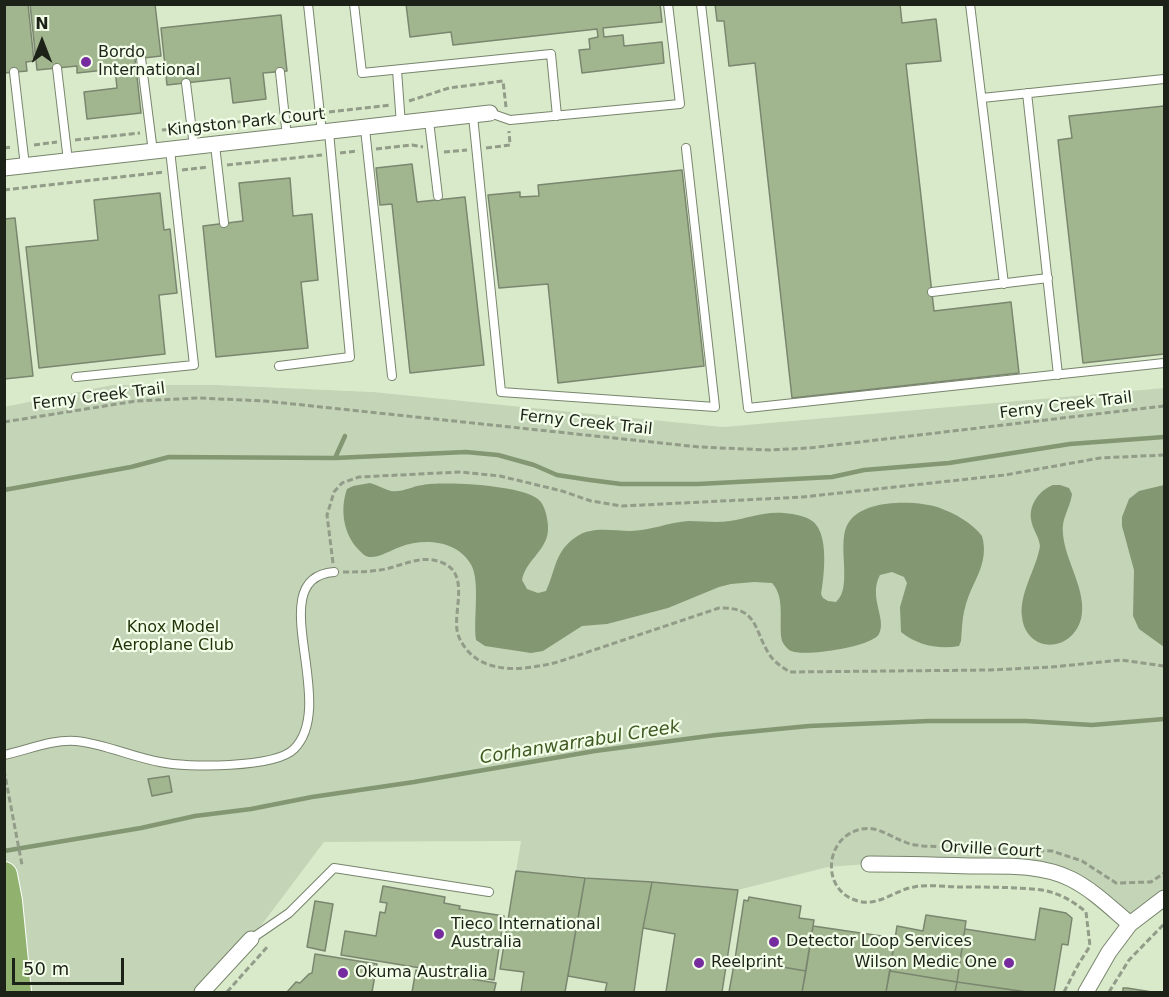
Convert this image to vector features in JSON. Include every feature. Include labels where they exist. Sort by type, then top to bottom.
[{"type":"highway","points":[[14,872],[9,901],[18,993]]},
{"type":"street","name":"Kingston Park Court","points":[[4,168],[490,114]]},
{"type":"street","name":"Orville Court","points":[[869,864],[1001,866],[1051,872],[1070,878],[1085,887],[1130,924]]},
{"type":"street","points":[[1086,993],[1109,952],[1130,924],[1164,898]]},
{"type":"street","points":[[202,993],[251,939]]},
{"type":"lane","points":[[279,366],[350,357],[331,154],[320,112],[308,4]]},
{"type":"lane","points":[[354,4],[362,73],[551,54],[557,116]]},
{"type":"lane","points":[[490,114],[508,119],[680,104],[668,4]]},
{"type":"lane","points":[[701,4],[748,408],[1164,363]]},
{"type":"lane","points":[[970,4],[1004,284]]},
{"type":"lane","points":[[141,58],[153,152]]},
{"type":"lane","points":[[57,68],[68,161]]},
{"type":"lane","points":[[397,70],[401,125]]},
{"type":"lane","points":[[14,72],[25,166]]},
{"type":"lane","points":[[280,72],[287,137]]},
{"type":"lane","points":[[982,98],[1164,79]]},
{"type":"lane","points":[[186,83],[194,147]]},
{"type":"lane","points":[[1027,93],[1058,375]]},
{"type":"lane","points":[[473,117],[501,392],[715,407],[686,148]]},
{"type":"lane","points":[[429,122],[438,196]]},
{"type":"lane","points":[[365,129],[392,375]]},
{"type":"lane","points":[[216,145],[224,223]]},
{"type":"lane","points":[[76,377],[194,364],[170,150]]},
{"type":"lane","points":[[932,292],[1048,278]]},
{"type":"lane","points":[[4,755],[53,742],[76,741],[176,765],[255,763],[282,757],[293,750],[305,734],[309,719],[309,681],[300,618],[301,600],[313,578],[322,573],[334,572]]},
{"type":"lane","points":[[251,939],[289,913],[334,868],[489,892]]},
{"type":"path","points":[[4,148],[380,107],[449,88],[503,81],[510,145],[446,152],[412,145],[4,190]]},
{"type":"path","name":"Ferny Creek Trail","points":[[4,422],[136,401],[198,398],[265,401],[688,446],[770,450],[846,444],[1164,406]]},
{"type":"path","points":[[1164,455],[1100,458],[1005,475],[803,497],[622,506],[591,501],[562,491],[500,476],[460,472],[359,477],[342,483],[334,492],[327,515],[334,572],[381,570],[415,560],[445,563],[453,571],[458,582],[457,630],[461,642],[471,655],[482,662],[498,667],[537,667],[558,662],[719,608],[732,608],[745,613],[755,621],[770,655],[790,672],[990,670],[1121,660],[1164,666]]},
{"type":"path","points":[[4,770],[13,824],[14,872]]},
{"type":"path","points":[[1106,876],[1116,883],[1151,882],[1164,873]]},
{"type":"path","points":[[1064,993],[1090,946],[1086,912],[1081,908]]},
{"type":"path","points":[[1108,993],[1130,960],[1164,924]]},
{"type":"path","points":[[227,993],[268,946]]},
{"type":"shaded area","points":[[4,5],[1164,5],[1164,388],[723,427],[373,392],[217,385],[112,385],[5,407]]},
{"type":"shaded area","points":[[370,483],[395,491],[433,484],[484,485],[519,491],[540,501],[548,524],[547,535],[522,580],[527,589],[538,593],[546,591],[563,549],[576,537],[589,531],[637,531],[674,523],[730,521],[770,513],[802,516],[817,526],[824,550],[821,594],[828,601],[836,602],[844,586],[844,540],[849,522],[856,514],[878,505],[905,503],[930,505],[952,513],[969,523],[982,536],[984,556],[965,608],[959,646],[929,645],[901,632],[900,607],[907,583],[904,577],[892,572],[880,575],[877,583],[876,591],[881,622],[879,634],[874,639],[852,647],[809,653],[790,650],[782,641],[780,603],[776,589],[772,583],[754,582],[719,587],[668,608],[607,624],[582,626],[543,651],[531,653],[485,646],[476,640],[476,588],[473,570],[464,555],[448,545],[419,542],[369,557],[358,549],[349,536],[344,520],[345,497],[347,489]]},
{"type":"shaded area","points":[[1053,485],[1069,488],[1072,494],[1063,523],[1063,534],[1079,587],[1082,609],[1076,630],[1068,639],[1049,645],[1040,643],[1025,629],[1022,608],[1025,590],[1040,546],[1032,523],[1032,508],[1040,494]]},
{"type":"shaded area","points":[[1164,485],[1164,647],[1139,629],[1133,616],[1134,570],[1122,526],[1122,517],[1129,499],[1139,491]]},
{"type":"shaded area","points":[[521,841],[516,871],[738,890],[828,867],[869,864],[1029,868],[1164,898],[1164,992],[202,992],[251,939],[324,842]]},
{"type":"green space","name":"Knox Model Aeroplane Club","points":[[112,385],[217,385],[373,392],[723,427],[1164,388],[1164,898],[1130,924],[1051,871],[869,864],[828,867],[738,890],[516,871],[521,841],[324,842],[251,939],[202,992],[18,992],[4,875],[4,407]]},
{"type":"building","points":[[4,4],[28,4],[34,61],[26,62],[27,71],[4,73]]},
{"type":"building","name":"Bordo International","points":[[30,4],[155,4],[161,56],[135,59],[141,113],[87,119],[84,92],[117,88],[115,69],[77,73],[77,66],[37,70]]},
{"type":"building","points":[[406,4],[660,4],[662,22],[603,28],[604,37],[623,35],[624,46],[662,42],[664,63],[582,73],[579,50],[590,49],[589,39],[598,37],[597,29],[453,45],[451,32],[410,37]]},
{"type":"building","points":[[715,4],[900,4],[902,23],[936,19],[941,61],[906,64],[934,311],[1011,302],[1019,373],[792,398],[755,63],[729,66],[724,21],[717,21]]},
{"type":"building","points":[[281,15],[287,71],[263,73],[266,99],[233,103],[230,78],[167,85],[161,28]]},
{"type":"building","points":[[1164,106],[1164,354],[1083,363],[1058,140],[1072,138],[1069,116]]},
{"type":"building","points":[[412,164],[417,202],[465,197],[484,365],[410,373],[392,204],[380,205],[376,168]]},
{"type":"building","points":[[682,170],[704,366],[558,383],[548,284],[499,288],[488,195],[520,192],[520,197],[539,196],[538,185]]},
{"type":"building","points":[[290,178],[293,216],[312,214],[318,280],[301,282],[308,348],[216,357],[203,226],[243,221],[239,183]]},
{"type":"building","points":[[160,193],[164,230],[170,229],[177,293],[159,295],[165,354],[39,368],[26,247],[98,240],[94,200]]},
{"type":"building","points":[[15,218],[33,376],[4,379],[4,219]]},
{"type":"building","points":[[169,776],[172,792],[152,796],[148,779]]},
{"type":"building","points":[[516,871],[585,878],[565,992],[521,992],[524,972],[500,969]]},
{"type":"building","points":[[585,878],[652,882],[634,992],[605,992],[607,983],[568,976]]},
{"type":"building","name":"Reelprint","points":[[652,882],[738,890],[722,992],[666,992],[675,934],[643,928]]},
{"type":"building","name":"Tieco International Australia","points":[[383,886],[445,897],[444,903],[460,906],[459,909],[504,916],[494,980],[341,955],[345,931],[376,936],[380,912],[385,913],[387,903],[380,902]]},
{"type":"building","name":"Detector Loop Services","points":[[749,897],[801,906],[799,918],[814,920],[806,971],[735,959],[744,900],[748,901]]},
{"type":"building","points":[[315,901],[333,904],[325,951],[307,947]]},
{"type":"building","name":"Wilson Medic One","points":[[1040,908],[1066,913],[1072,918],[1068,945],[1062,944],[1054,992],[1027,992],[957,982],[965,929],[1035,940]]},
{"type":"building","points":[[926,915],[966,921],[957,982],[890,971],[897,926],[923,931]]},
{"type":"building","points":[[813,926],[895,938],[886,992],[802,992]]},
{"type":"building","name":"Okuma Australia","points":[[315,954],[377,964],[372,992],[287,992],[296,982],[300,983],[312,973]]},
{"type":"building","points":[[735,959],[806,971],[802,992],[729,992]]},
{"type":"building","points":[[416,970],[496,983],[494,992],[412,992]]},
{"type":"building","points":[[890,971],[957,982],[955,992],[886,992]]},
{"type":"building","points":[[957,982],[1027,992],[955,992]]},
{"type":"building","points":[[1123,988],[1127,988],[1152,992],[1123,992]]},
{"type":"waterway","points":[[4,490],[131,467],[169,457],[335,458],[345,436]]},
{"type":"waterway","points":[[335,458],[466,452],[498,455],[534,465],[557,475],[590,480],[621,484],[698,484],[832,477],[864,470],[949,463],[1070,444],[1164,437]]},
{"type":"waterway","name":"Corhanwarrabul Creek","points":[[4,851],[141,828],[195,816],[251,809],[595,751],[716,735],[809,726],[929,721],[1026,721],[1092,725],[1164,719]]},
{"type":"place","name":"Bordo International","points":[[86,62]]},
{"type":"place","name":"Tieco International Australia","points":[[439,934]]},
{"type":"place","name":"Detector Loop Services","points":[[774,942]]},
{"type":"place","name":"Reelprint","points":[[699,963]]},
{"type":"place","name":"Wilson Medic One","points":[[1009,963]]},
{"type":"place","name":"Okuma Australia","points":[[343,973]]}]
